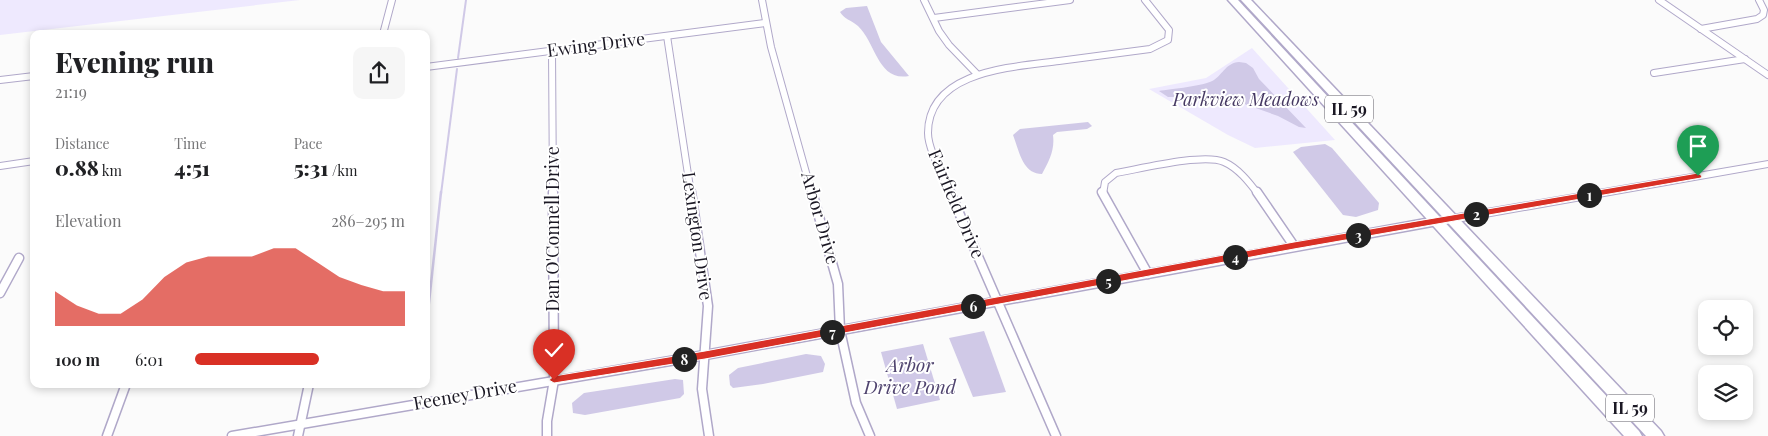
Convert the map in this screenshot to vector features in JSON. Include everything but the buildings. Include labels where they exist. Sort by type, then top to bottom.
[{"type":"main road","name":"IL 59","points":[[1233,0],[1634,436]]},
{"type":"main road","name":"IL 59","points":[[1246,0],[1656,436]]},
{"type":"street","points":[[384,30],[392,0]]},
{"type":"street","name":"Arbor Drive","points":[[762,0],[765,23],[838,284],[840,330],[856,403],[870,436]]},
{"type":"street","points":[[924,0],[939,31],[949,45],[977,74]]},
{"type":"street","points":[[934,18],[1070,0]]},
{"type":"street","name":"Fairfield Drive","points":[[1056,436],[933,152],[928,134],[930,117],[938,101],[948,89],[977,74],[997,69],[1159,46],[1168,40],[1170,33],[1145,0]]},
{"type":"street","points":[[1659,0],[1768,75]]},
{"type":"street","points":[[1701,29],[1757,19],[1763,15],[1764,10],[1759,0]]},
{"type":"street","name":"Ewing Drive","points":[[430,66],[765,23]]},
{"type":"street","name":"Lexington Drive","points":[[668,36],[708,306],[702,389],[709,436]]},
{"type":"street","name":"Dan O'Connell Drive","points":[[546,436],[546,421],[554,380],[552,51]]},
{"type":"street","points":[[1654,73],[1745,58]]},
{"type":"street","points":[[0,80],[30,76]]},
{"type":"street","points":[[1148,274],[1103,196],[1102,188],[1106,179],[1116,173],[1210,158],[1227,163],[1242,175],[1294,246]]},
{"type":"street","points":[[0,166],[30,162]]},
{"type":"street","points":[[1437,221],[1768,164]]},
{"type":"street","name":"Feeney Drive","points":[[232,436],[705,355],[1437,221]]},
{"type":"street","points":[[0,293],[19,258]]},
{"type":"street","points":[[106,436],[124,388]]},
{"type":"street","points":[[298,436],[308,388]]},
{"type":"green space","points":[[0,0],[300,0],[30,30],[0,35]]},
{"type":"green space","points":[[1237,0],[1242,0],[1362,129],[1331,101]]},
{"type":"green space","name":"Parkview Meadows","points":[[1252,48],[1335,140],[1255,148],[1228,135],[1149,89],[1206,78]]},
{"type":"water","points":[[867,6],[881,42],[909,76],[899,76],[890,73],[879,60],[864,33],[840,12],[846,8]]},
{"type":"water","points":[[1246,63],[1253,68],[1259,79],[1306,128],[1299,127],[1278,116],[1233,100],[1202,97],[1168,97],[1159,91],[1196,86],[1210,82],[1217,78],[1231,64]]},
{"type":"water","points":[[1088,122],[1092,126],[1087,129],[1057,132],[1053,135],[1052,151],[1042,174],[1030,170],[1022,160],[1013,135],[1020,129]]},
{"type":"water","points":[[1325,144],[1332,148],[1379,203],[1378,210],[1356,217],[1343,215],[1293,152],[1301,147]]},
{"type":"water","points":[[984,331],[1006,392],[973,397],[949,338]]},
{"type":"water","name":"Arbor Drive Pond","points":[[923,344],[940,400],[897,409],[881,352]]},
{"type":"water","points":[[806,354],[821,356],[825,364],[823,372],[763,384],[733,388],[730,385],[729,375],[738,368]]},
{"type":"water","points":[[675,379],[683,380],[684,394],[680,398],[585,415],[573,413],[572,403],[584,393]]},
{"type":"waterway","points":[[458,58],[466,0]]},
{"type":"waterway","points":[[441,194],[457,69]]},
{"type":"waterway","points":[[430,293],[441,192]]},
{"type":"route","points":[[554,380],[705,355],[1294,246],[1698,176]]}]
